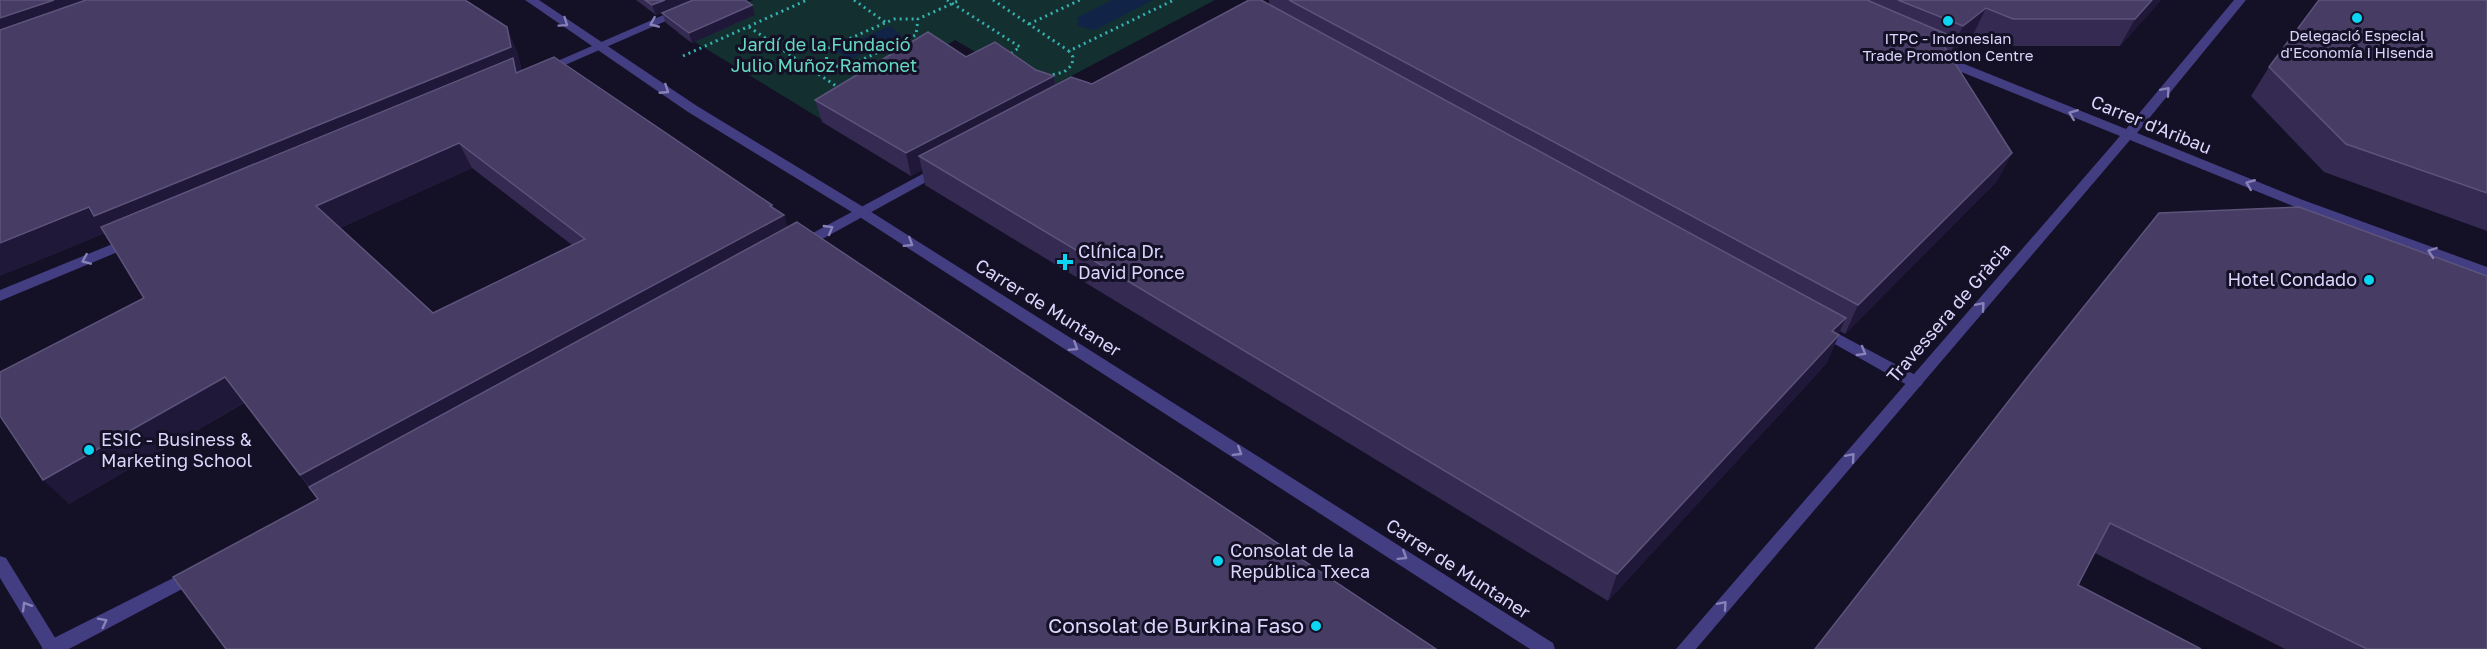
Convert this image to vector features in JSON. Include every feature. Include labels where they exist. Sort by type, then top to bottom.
[{"type":"street","name":"Carrer de Muntaner","points":[[531,0],[598,47],[791,171],[860,212],[1546,649]]},
{"type":"street","points":[[537,72],[708,0]]},
{"type":"street","name":"Travessera de Gràcia","points":[[1685,649],[2183,72],[2240,0]]},
{"type":"street","name":"Carrer d'Aribau","points":[[1922,50],[2308,207],[2487,272]]},
{"type":"street","points":[[789,252],[951,163]]},
{"type":"street","points":[[0,296],[149,234]]},
{"type":"street","points":[[1811,324],[1915,382]]},
{"type":"street","points":[[0,562],[52,649],[214,565]]},
{"type":"path","points":[[683,56],[807,0]]},
{"type":"path","points":[[854,0],[885,22]]},
{"type":"path","points":[[947,0],[1020,47],[1007,56],[1015,62]]},
{"type":"path","points":[[827,65],[826,49],[885,22],[894,19],[918,19],[960,0]]},
{"type":"path","points":[[993,0],[1069,51],[1073,57],[1072,65],[1064,72],[1044,75]]},
{"type":"path","points":[[1029,24],[1080,0]]},
{"type":"path","points":[[1069,51],[1174,0]]},
{"type":"path","points":[[813,70],[827,65],[846,68],[916,35],[918,19]]},
{"type":"path","points":[[748,26],[846,93]]},
{"type":"green space","name":"Jardí de la Fundació Julio Muñoz Ramonet","points":[[753,0],[1215,0],[1039,93],[998,65],[955,40],[824,121],[678,33]]},
{"type":"water","points":[[1112,0],[1153,0],[1095,30],[1077,26],[1079,20],[1076,18]]},
{"type":"water","points":[[890,26],[902,36],[849,60],[836,50]]},
{"type":"building","points":[[0,0],[54,0],[0,18]]},
{"type":"building","points":[[86,0],[465,0],[507,27],[511,47],[94,216],[89,207],[0,243],[0,30]]},
{"type":"building","points":[[645,0],[665,0],[652,5]]},
{"type":"building","points":[[693,0],[745,0],[752,5],[689,33],[662,13]]},
{"type":"building","points":[[1249,0],[1261,0],[1846,318],[1832,331],[1839,335],[1617,574],[919,156],[1071,77],[1092,84]]},
{"type":"building","points":[[1289,0],[1867,0],[1951,36],[1942,43],[2012,153],[1858,305]]},
{"type":"building","points":[[1898,0],[2152,0],[2135,19],[2013,19],[1986,8],[1963,26]]},
{"type":"building","points":[[2319,0],[2487,0],[2487,193],[2346,144],[2269,67]]},
{"type":"building","points":[[928,32],[966,57],[995,42],[1036,70],[1054,76],[906,153],[815,100]]},
{"type":"building","points":[[554,57],[784,215],[300,475],[225,377],[43,480],[0,416],[0,372],[144,298],[101,227],[513,58],[516,73]],"holes":[[[459,143],[585,239],[433,313],[316,206]]]},
{"type":"building","points":[[2299,207],[2487,276],[2487,649],[2367,649],[2110,523],[2078,585],[2201,649],[1815,649],[2159,213]]},
{"type":"building","points":[[797,222],[1436,649],[226,649],[173,577],[318,499],[309,487]]},
{"type":"place","name":"Delegació Especial d'Economía i Hisenda","points":[[2357,18]]},
{"type":"place","name":"ITPC - Indonesian Trade Promotion Centre","points":[[1948,21]]},
{"type":"place","name":"Clínica Dr. David Ponce","points":[[1065,262]]},
{"type":"place","name":"Hotel Condado","points":[[2369,280]]},
{"type":"place","name":"ESIC - Business & Marketing School","points":[[89,450]]},
{"type":"place","name":"Consolat de la República Txeca","points":[[1218,561]]},
{"type":"place","name":"Consolat de Burkina Faso","points":[[1316,626]]}]
